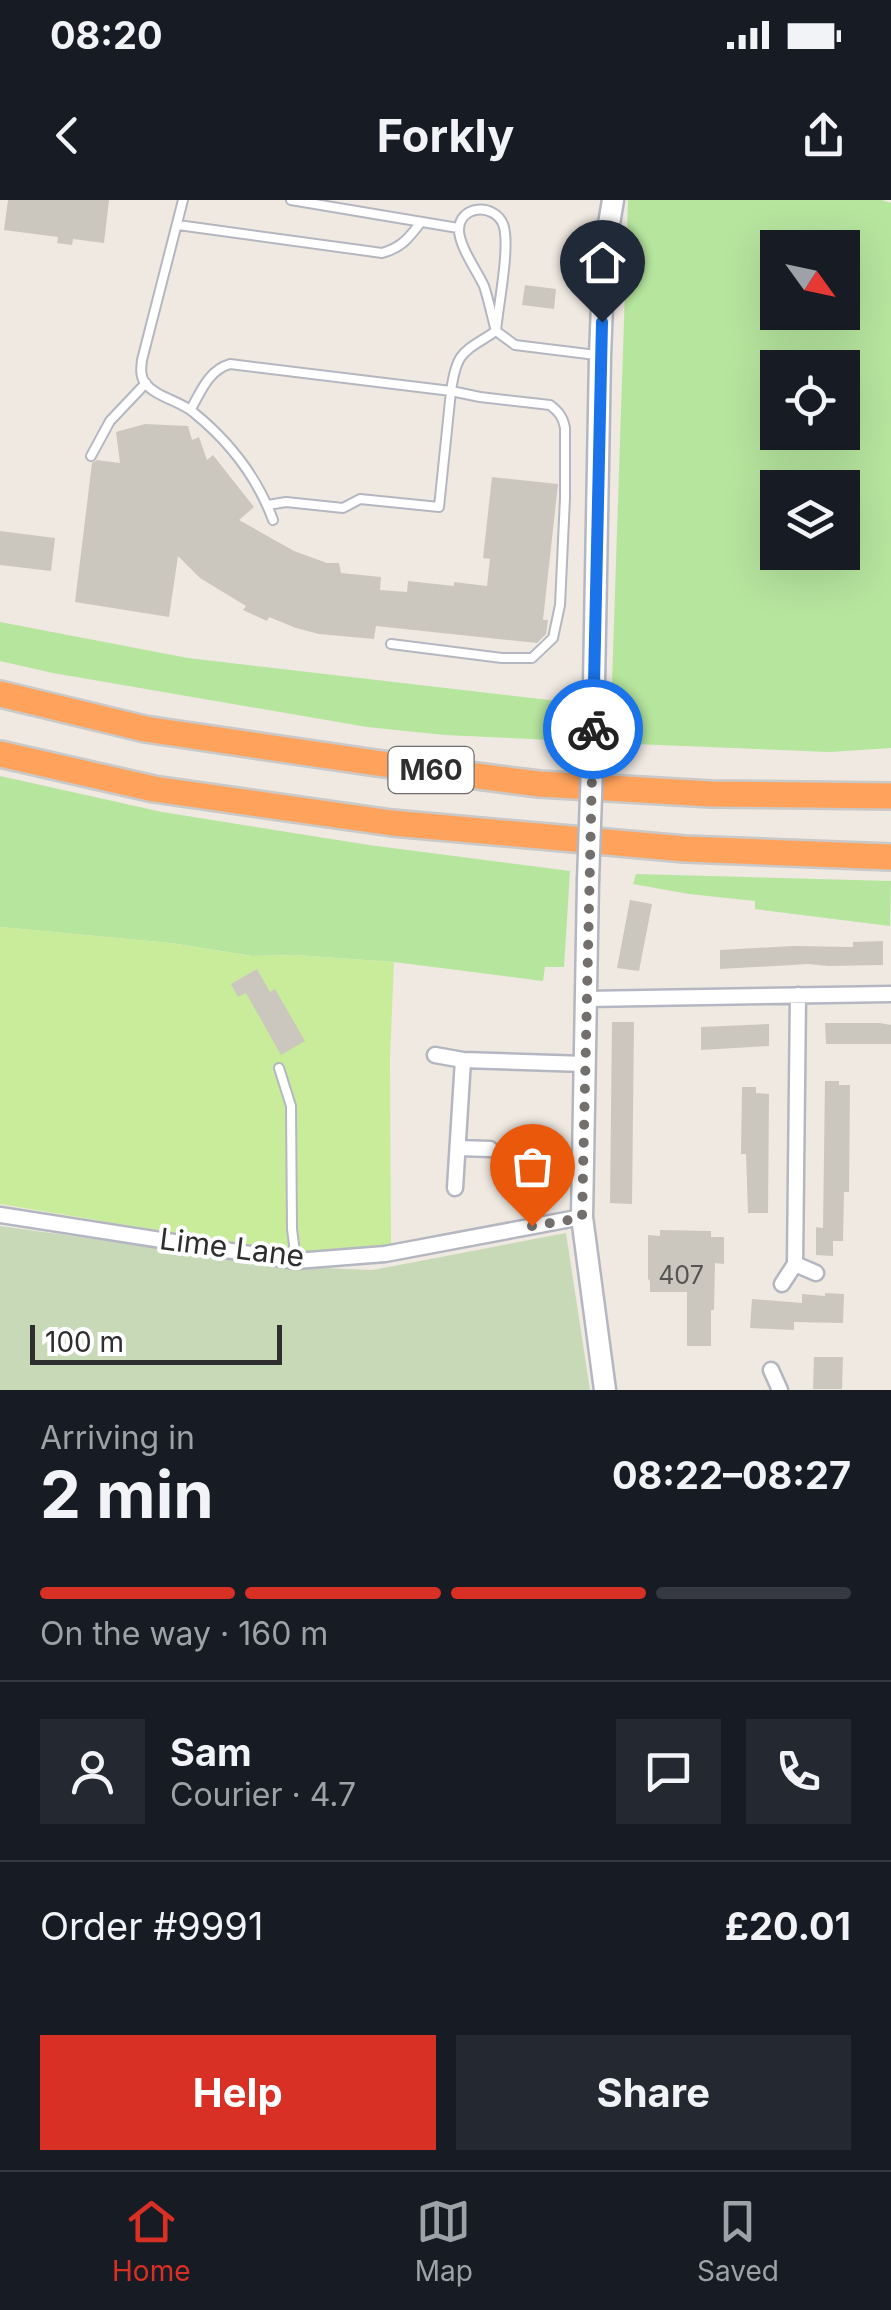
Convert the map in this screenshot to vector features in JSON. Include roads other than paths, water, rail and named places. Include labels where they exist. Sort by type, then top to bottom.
[{"type":"highway","name":"M60","points":[[0,694],[145,729],[538,784],[710,794],[883,795]]},
{"type":"highway","name":"M60","points":[[0,754],[154,789],[392,823],[685,850],[891,858]]},
{"type":"highway","name":"M60","points":[[685,850],[891,841]]},
{"type":"street","points":[[605,1390],[582,1218],[600,356],[604,254],[612,200]]},
{"type":"street","points":[[782,1284],[795,1264],[798,994]]},
{"type":"street","points":[[586,998],[891,994]]},
{"type":"street","points":[[434,1054],[464,1060],[585,1064]]},
{"type":"street","points":[[455,1188],[464,1060]]},
{"type":"street","points":[[459,1148],[490,1149]]},
{"type":"street","name":"Lime Lane","points":[[0,1215],[296,1261],[385,1254],[582,1218]]},
{"type":"street","points":[[795,1264],[816,1272]]},
{"type":"street","points":[[771,1370],[780,1390]]},
{"type":"lane","points":[[184,200],[142,360],[142,377],[191,410],[244,464],[274,520]]},
{"type":"lane","points":[[291,200],[458,228]]},
{"type":"lane","points":[[496,331],[505,236],[496,215],[478,209],[462,218],[458,228],[484,288],[496,331],[521,347],[600,356]]},
{"type":"lane","points":[[178,226],[382,253],[406,242],[421,222]]},
{"type":"lane","points":[[268,505],[286,502],[343,508],[360,499],[438,507],[455,366],[462,352],[496,331]]},
{"type":"lane","points":[[191,410],[210,377],[230,364],[550,405],[563,419],[565,498],[560,605],[553,638],[532,658],[391,644]]},
{"type":"lane","points":[[90,456],[110,421],[146,383]]},
{"type":"lane","points":[[279,1068],[291,1106],[296,1261]]}]
